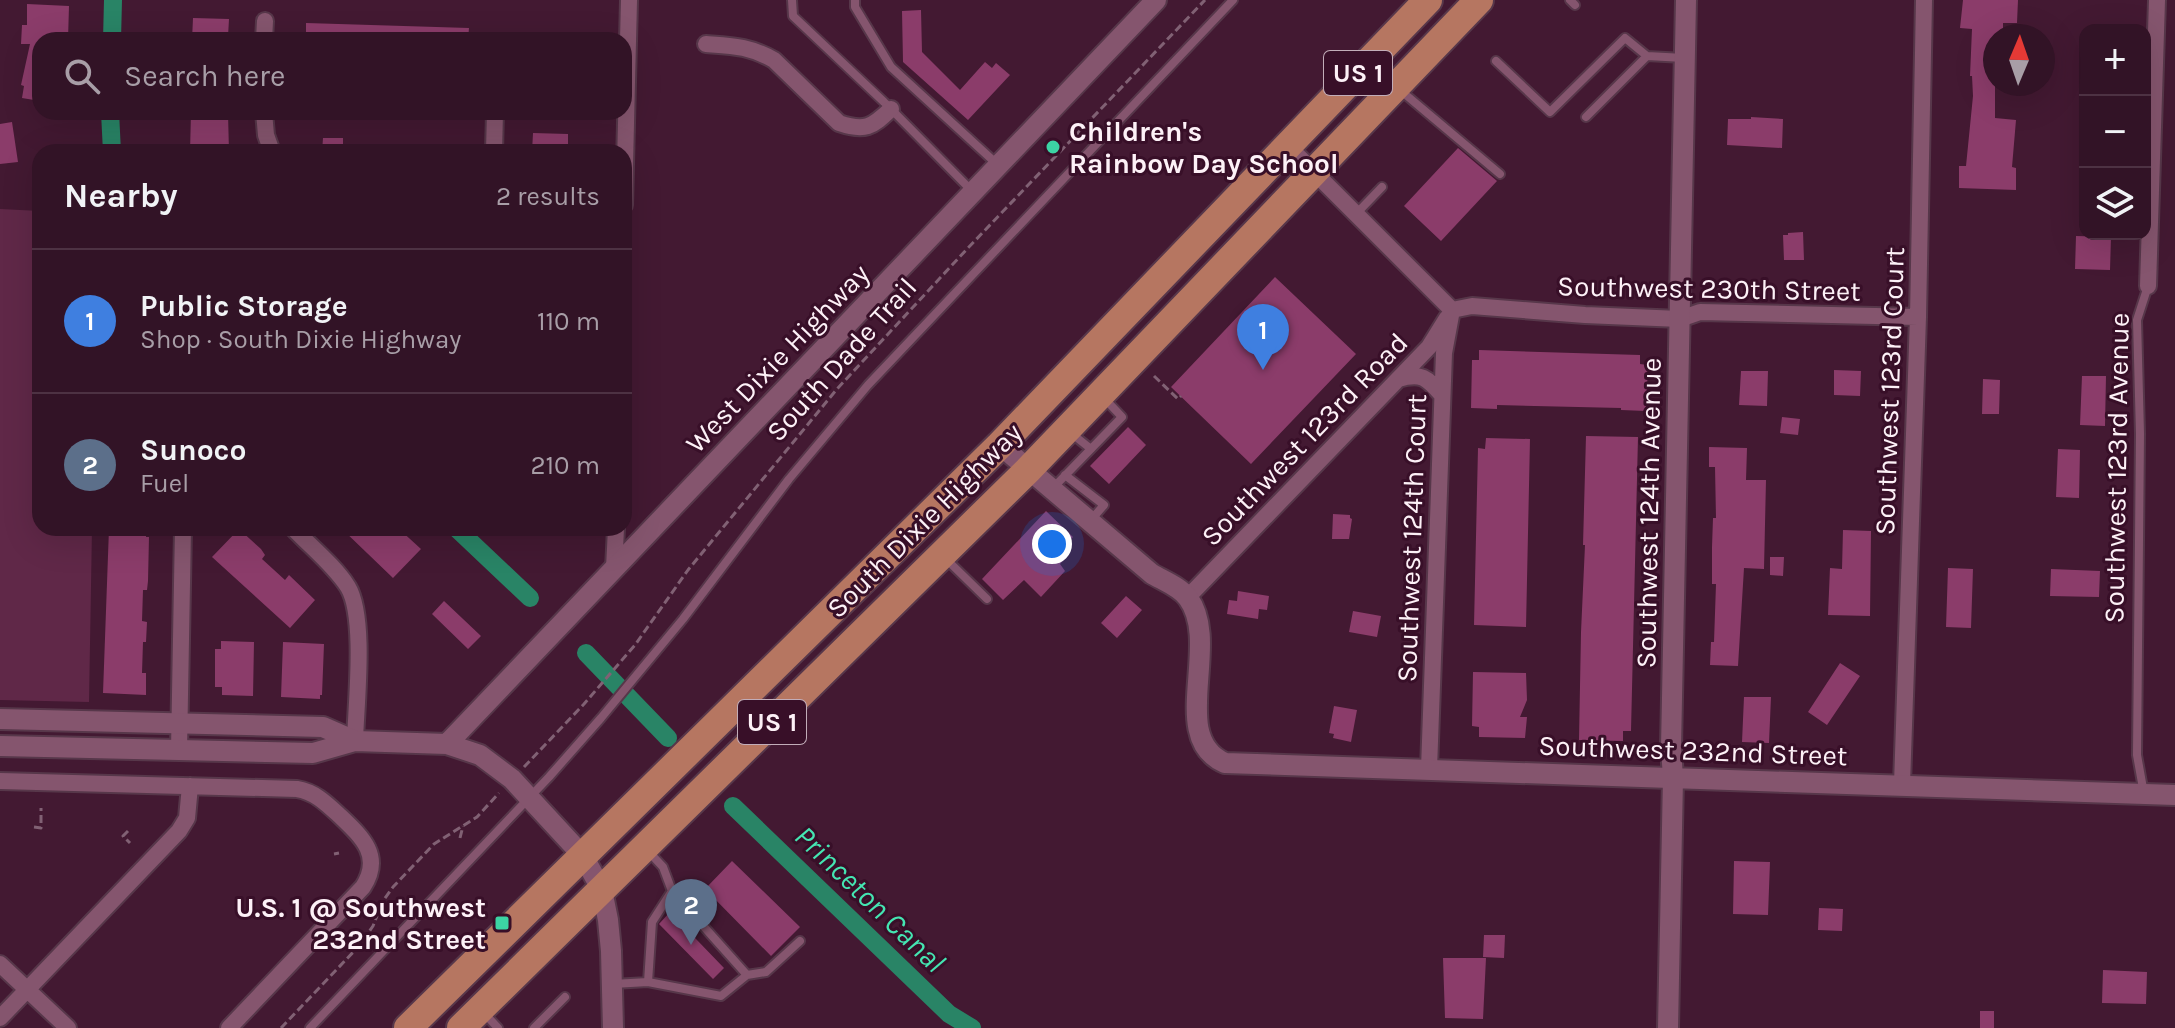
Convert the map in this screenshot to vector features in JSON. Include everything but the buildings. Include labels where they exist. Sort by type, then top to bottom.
[{"type":"highway","name":"South Dixie Highway","points":[[408,1028],[1000,445],[1428,0]]},
{"type":"highway","name":"South Dixie Highway","points":[[479,1022],[602,890],[1068,430],[1479,0]]},
{"type":"highway","points":[[602,890],[603,869],[611,856],[758,715],[776,666]]},
{"type":"highway","points":[[436,1028],[559,912],[586,877],[583,856]]},
{"type":"street","points":[[628,32],[629,0]]},
{"type":"street","name":"Southwest 124th Avenue","points":[[1668,1028],[1686,0]]},
{"type":"street","name":"Southwest 123rd Court","points":[[1902,784],[1918,317],[1924,0]]},
{"type":"street","name":"Southwest 123rd Avenue","points":[[2148,286],[2157,0]]},
{"type":"street","name":"West Dixie Highway","points":[[447,744],[1152,4]]},
{"type":"street","points":[[264,32],[265,21]]},
{"type":"street","points":[[706,44],[746,47],[774,60],[839,123],[853,128],[866,128],[876,123],[891,109]]},
{"type":"street","points":[[265,120],[269,144]]},
{"type":"street","points":[[494,144],[495,120]]},
{"type":"street","points":[[625,120],[625,144]]},
{"type":"street","points":[[1289,147],[1452,310]]},
{"type":"street","name":"Southwest 230th Street","points":[[1452,310],[1472,306],[1680,319],[1700,312],[1918,317]]},
{"type":"street","name":"Southwest 123rd Road","points":[[1187,598],[1429,347],[1452,310]]},
{"type":"street","name":"Southwest 124th Court","points":[[1429,769],[1444,353],[1452,310]]},
{"type":"street","points":[[1398,379],[1421,376],[1429,380],[1442,395]]},
{"type":"street","points":[[1000,445],[1028,470],[1058,482],[1090,522],[1152,574],[1187,598]]},
{"type":"street","points":[[179,750],[183,536]]},
{"type":"street","points":[[301,536],[341,578],[356,608],[355,741]]},
{"type":"street","points":[[614,569],[616,536]]},
{"type":"street","name":"Southwest 232nd Street","points":[[1187,598],[1197,618],[1200,641],[1198,724],[1204,748],[1211,756],[1233,765],[2175,795]]},
{"type":"street","points":[[0,719],[323,727],[355,741]]},
{"type":"street","points":[[0,746],[313,753],[355,741],[447,744],[466,749],[487,759],[512,779],[583,856],[602,890],[608,920],[613,1028]]},
{"type":"street","points":[[0,781],[290,788],[310,792],[357,831],[371,859],[370,873],[363,887],[229,1028]]},
{"type":"street","points":[[0,1018],[179,831],[187,818],[190,786]]},
{"type":"street","points":[[0,964],[68,1028]]},
{"type":"lane","points":[[792,0],[793,16],[974,193]]},
{"type":"lane","points":[[855,0],[855,7],[891,67],[999,166]]},
{"type":"lane","points":[[310,1028],[601,718],[851,404],[1233,0]]},
{"type":"lane","points":[[1496,61],[1550,112],[1625,38],[1647,56],[1685,58]]},
{"type":"lane","points":[[1586,117],[1647,56]]},
{"type":"lane","points":[[1397,87],[1438,128],[1500,174]]},
{"type":"lane","points":[[1356,214],[1382,187]]},
{"type":"lane","name":"Southwest 123rd Avenue","points":[[2144,794],[2137,755],[2140,434],[2137,320],[2148,286]]},
{"type":"lane","points":[[1058,482],[1122,417],[1101,396]]},
{"type":"lane","points":[[1068,430],[1091,449]]},
{"type":"lane","points":[[942,555],[987,599]]},
{"type":"lane","points":[[644,848],[663,867],[672,891],[747,975]]},
{"type":"lane","points":[[648,982],[652,922],[672,891]]},
{"type":"lane","points":[[612,984],[648,982],[721,996],[747,975],[766,972],[800,941]]},
{"type":"lane","points":[[534,1028],[565,997]]},
{"type":"path","name":"South Dade Trail","points":[[528,762],[635,645],[688,570],[837,389],[1205,0]]},
{"type":"path","points":[[1154,376],[1178,399],[1181,396]]},
{"type":"path","points":[[281,1028],[359,946],[393,887],[434,844],[477,817],[496,797]]},
{"type":"path","points":[[34,827],[41,828],[41,808]]},
{"type":"path","points":[[460,838],[464,825]]},
{"type":"path","points":[[128,831],[123,836],[130,843]]},
{"type":"shaded area","points":[[0,209],[32,211],[32,536],[92,536],[89,702],[0,700]]},
{"type":"waterway","points":[[112,32],[113,0]]},
{"type":"waterway","points":[[110,120],[112,144]]},
{"type":"waterway","points":[[464,536],[530,598]]},
{"type":"waterway","name":"Princeton Canal","points":[[586,653],[668,738]]},
{"type":"waterway","name":"Princeton Canal","points":[[733,806],[949,1014],[972,1028]]},
{"type":"place","name":"Children's Rainbow Day School","points":[[1053,147]]},
{"type":"place","name":"Public Storage","points":[[1263,370]]},
{"type":"place","name":"U.S. 1 @ Southwest 232nd Street","points":[[502,923]]},
{"type":"place","name":"Sunoco","points":[[691,945]]}]
